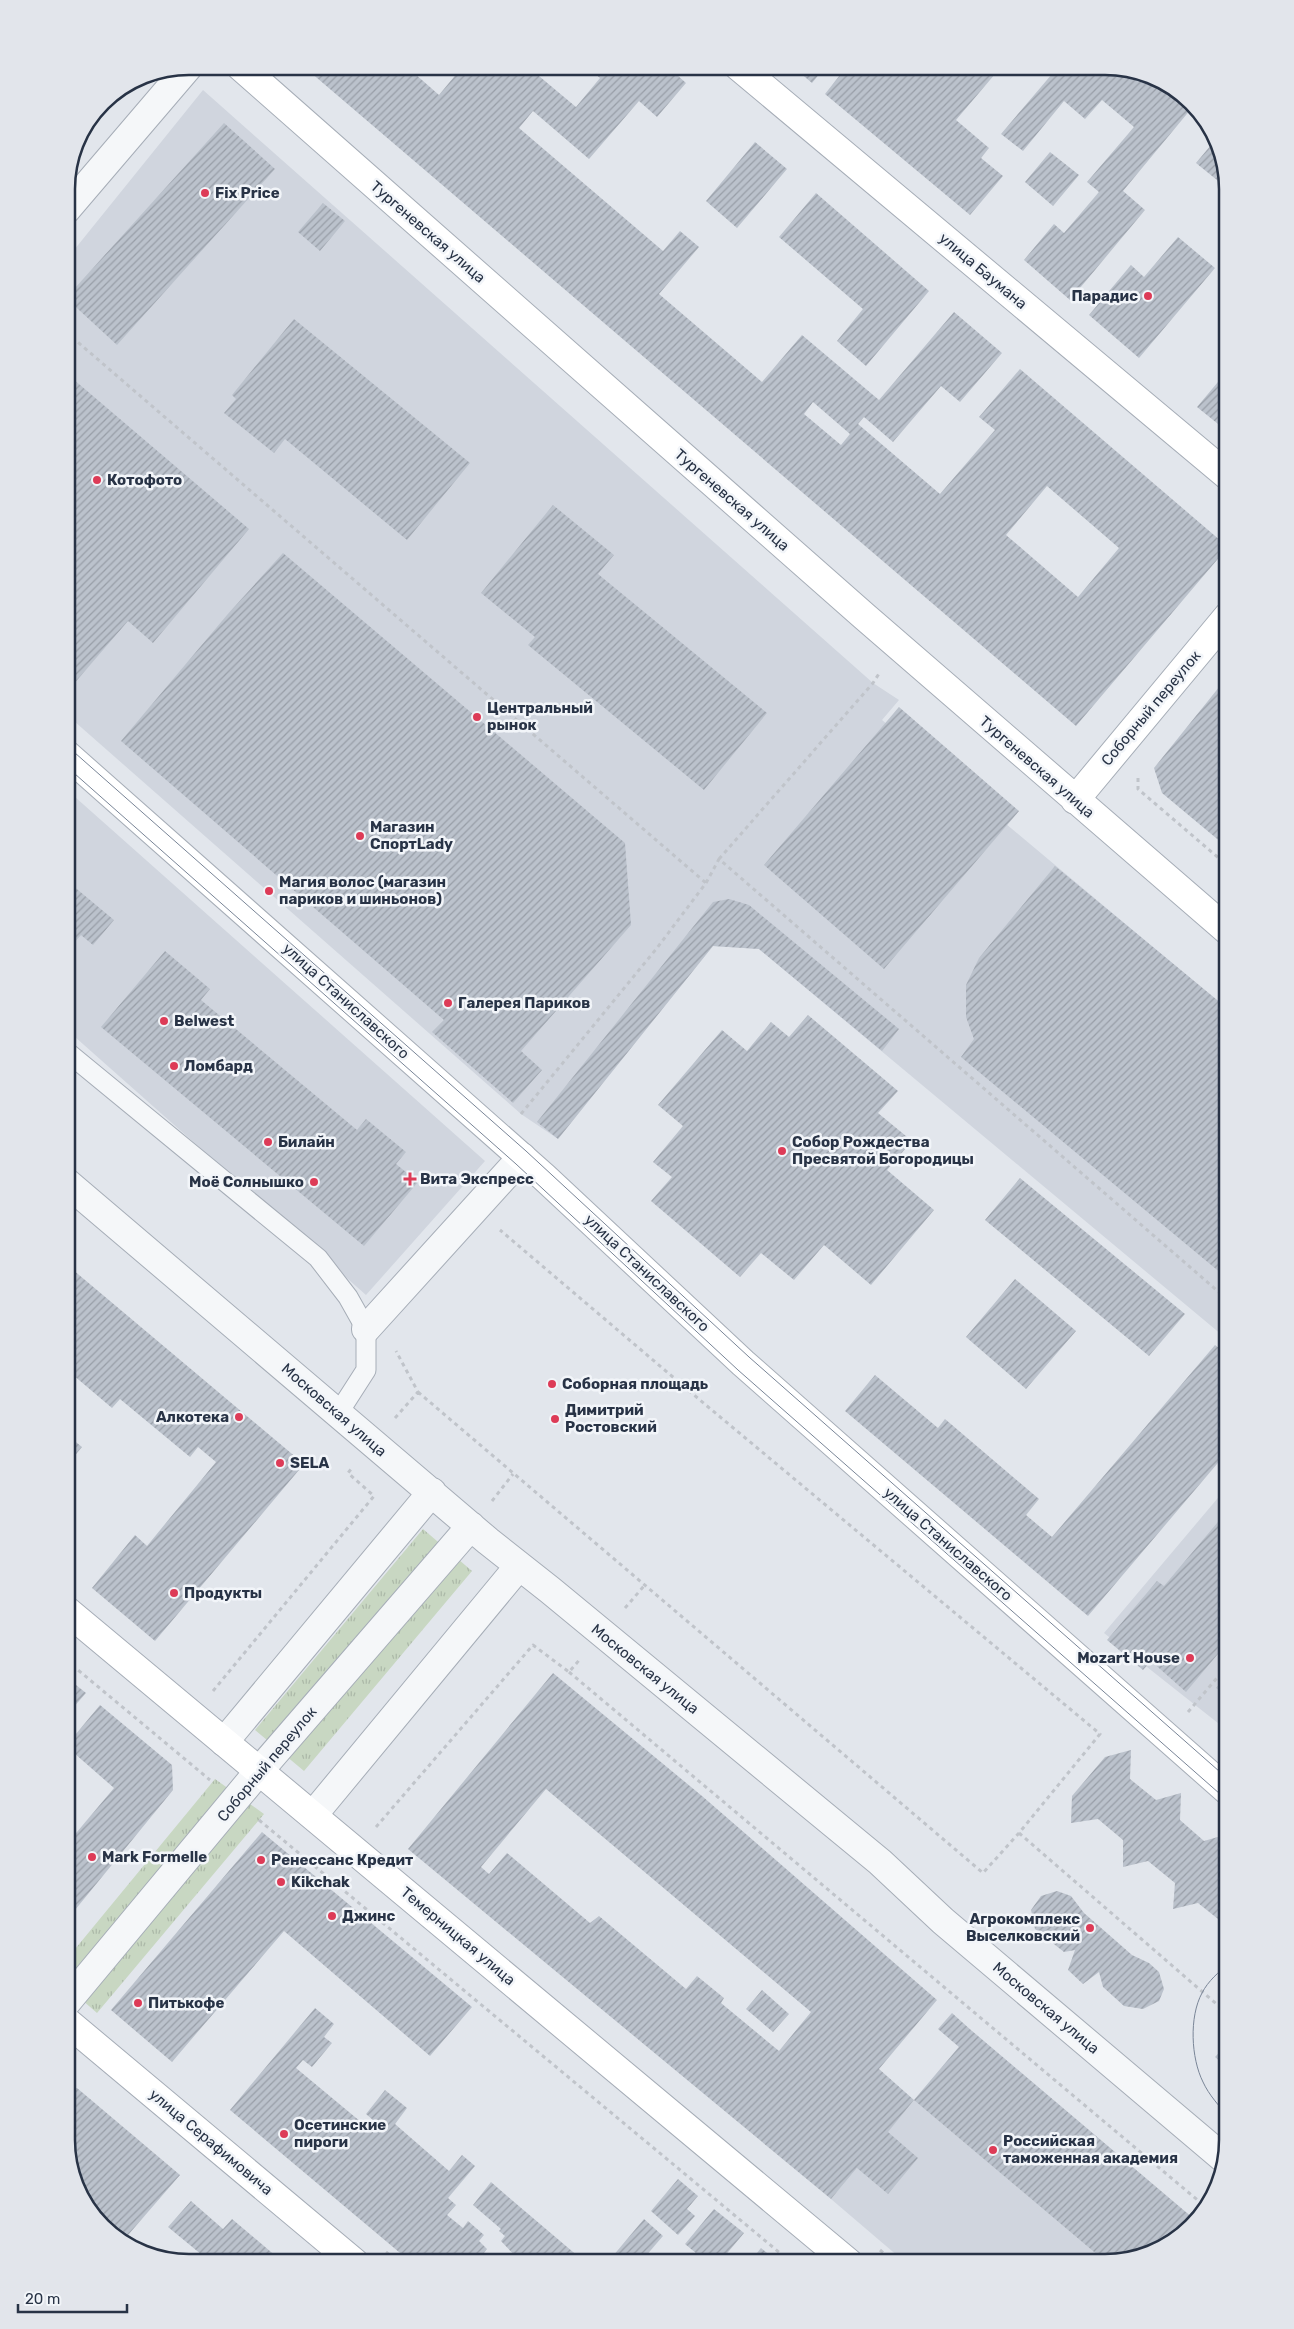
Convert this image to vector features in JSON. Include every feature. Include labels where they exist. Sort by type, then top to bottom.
[{"type":"street","name":"Тургеневская улица","points":[[250,75],[864,616],[1219,923]]},
{"type":"street","name":"улица Баумана","points":[[749,75],[1219,468]]},
{"type":"street","points":[[75,199],[181,76]]},
{"type":"street","name":"Соборный переулок","points":[[1075,800],[1219,627]]},
{"type":"street","name":"улица Станиславского","points":[[75,762],[522,1157],[743,1363],[1219,1783]]},
{"type":"street","points":[[366,1329],[522,1157]]},
{"type":"street","name":"Московская улица","points":[[75,1190],[471,1526],[880,1862],[943,1921],[1218,2154]]},
{"type":"street","points":[[224,1742],[432,1492]]},
{"type":"street","name":"Соборный переулок","points":[[75,1993],[259,1772],[471,1526]]},
{"type":"street","points":[[313,1815],[519,1566]]},
{"type":"street","name":"Темерницкая улица","points":[[75,1618],[838,2254]]},
{"type":"street","name":"улица Серафимовича","points":[[75,2029],[345,2254]]},
{"type":"lane","points":[[75,1057],[318,1258],[348,1297],[366,1329],[366,1370],[339,1412]]},
{"type":"path","points":[[75,340],[706,883]]},
{"type":"path","points":[[518,1120],[657,948],[706,883],[719,859],[873,683],[882,668],[903,648]]},
{"type":"path","points":[[1144,771],[1138,779],[1138,789],[1219,858]]},
{"type":"path","points":[[719,859],[1219,1292]]},
{"type":"path","points":[[392,1344],[418,1392],[983,1873],[1100,1734],[714,1412],[496,1226]]},
{"type":"path","points":[[210,1694],[374,1496],[348,1473],[418,1392]]},
{"type":"path","points":[[569,1672],[644,1586]]},
{"type":"path","points":[[356,1850],[533,1645],[569,1672],[1200,2202]]},
{"type":"path","points":[[75,1667],[781,2254]]},
{"type":"path","points":[[1184,1716],[1219,1675]]},
{"type":"path","points":[[1019,1832],[1219,2006]]},
{"type":"shaded area","name":"Центральный рынок","points":[[203,90],[873,683],[899,700],[882,720],[1219,1002],[1219,1332],[759,949],[713,946],[558,1139],[521,1114],[75,722],[75,249]]},
{"type":"shaded area","points":[[75,797],[485,1161],[366,1295],[75,1037]]},
{"type":"shaded area","points":[[1219,1497],[1219,1724],[1104,1633]]},
{"type":"shaded area","name":"Российская таможенная академия","points":[[972,2031],[1190,2216],[1162,2239],[1141,2248],[1112,2254],[895,2254],[831,2199]]},
{"type":"green space","points":[[423,1529],[472,1571],[304,1771],[255,1730]]},
{"type":"green space","points":[[215,1779],[264,1814],[97,2013],[75,1994],[75,1949]]},
{"type":"building","points":[[314,75],[416,75],[439,95],[456,75],[538,75],[576,107],[600,78],[596,75],[677,75],[686,83],[657,117],[639,101],[589,159],[533,111],[519,128],[663,251],[680,231],[699,247],[659,294],[762,382],[802,335],[879,400],[954,312],[1002,353],[960,402],[941,386],[893,442],[864,417],[858,424],[940,494],[995,430],[979,417],[1020,369],[1219,539],[1219,558],[1076,726]],"holes":[[[813,402],[850,434],[841,445],[804,414]],[[1047,486],[1119,548],[1078,597],[1006,535]]]},
{"type":"building","points":[[803,75],[819,75],[812,83]]},
{"type":"building","points":[[840,75],[994,75],[956,120],[989,148],[981,158],[1003,176],[970,215],[825,94]]},
{"type":"building","points":[[1051,75],[1112,75],[1127,77],[1141,81],[1168,94],[1188,112],[1123,191],[1145,210],[1070,300],[1024,260],[1054,224],[1064,233],[1099,192],[1087,182],[1134,127],[1102,100],[1085,119],[1064,101],[1023,151],[1001,134]]},
{"type":"building","points":[[224,123],[275,169],[117,345],[75,306],[75,288]]},
{"type":"building","points":[[755,142],[787,169],[737,228],[706,201]]},
{"type":"building","points":[[1210,146],[1217,167],[1218,181],[1196,163]]},
{"type":"building","points":[[1050,152],[1079,175],[1053,206],[1025,182]]},
{"type":"building","points":[[816,193],[929,291],[866,366],[837,341],[863,309],[779,237]]},
{"type":"building","points":[[323,203],[345,221],[320,251],[298,232]]},
{"type":"building","name":"Парадис","points":[[1178,237],[1215,268],[1139,358],[1089,315],[1131,265],[1144,277]]},
{"type":"building","points":[[294,319],[470,463],[407,540],[285,439],[274,453],[224,413],[236,399],[232,395]]},
{"type":"building","points":[[75,381],[249,529],[153,643],[128,621],[75,683]]},
{"type":"building","points":[[1219,381],[1219,425],[1197,407]]},
{"type":"building","points":[[553,505],[614,555],[598,574],[767,713],[704,790],[528,645],[535,637],[481,593]]},
{"type":"building","points":[[283,553],[625,843],[631,925],[521,1051],[542,1070],[513,1103],[432,1032],[444,1020],[121,741],[227,615]]},
{"type":"building","points":[[1219,687],[1219,840],[1162,793],[1154,768]]},
{"type":"building","points":[[899,707],[1019,811],[884,969],[764,865]]},
{"type":"building","points":[[1055,866],[1219,1002],[1219,1272],[961,1057],[974,1039],[966,1017],[966,985],[979,958]]},
{"type":"building","points":[[75,888],[114,920],[93,945],[81,935],[75,942]]},
{"type":"building","points":[[729,899],[749,905],[899,1029],[882,1051],[759,949],[713,946],[558,1139],[537,1122],[713,902]]},
{"type":"building","points":[[165,951],[210,989],[201,1000],[357,1130],[366,1119],[406,1152],[396,1164],[418,1182],[364,1246],[101,1027]]},
{"type":"building","name":"Собор Рождества Пресвятой Богородицы","points":[[808,1015],[898,1091],[878,1113],[912,1141],[887,1170],[934,1210],[871,1285],[824,1245],[794,1280],[761,1253],[740,1277],[651,1201],[672,1177],[653,1162],[683,1126],[658,1105],[722,1030],[747,1051],[771,1022],[789,1037]]},
{"type":"building","points":[[1020,1178],[1185,1314],[1149,1356],[985,1220]]},
{"type":"building","points":[[75,1272],[304,1464],[155,1641],[92,1588],[135,1535],[147,1546],[216,1462],[198,1447],[190,1457],[120,1399],[112,1408],[75,1377]]},
{"type":"building","points":[[1015,1279],[1076,1331],[1026,1389],[966,1337]]},
{"type":"building","points":[[1215,1345],[1219,1348],[1219,1462],[1088,1616],[845,1411],[875,1375],[938,1428],[945,1419],[1039,1499],[1026,1515],[1052,1537]]},
{"type":"building","points":[[75,1441],[82,1447],[75,1455]]},
{"type":"building","points":[[1219,1521],[1219,1653],[1186,1692],[1151,1661],[1143,1670],[1107,1640],[1157,1581],[1164,1586]]},
{"type":"building","points":[[553,1673],[702,1796],[937,2000],[879,2069],[914,2100],[888,2132],[918,2158],[888,2194],[857,2168],[831,2199],[408,1849]],"holes":[[[546,1789],[811,2012],[779,2051],[721,2003],[724,1998],[697,1976],[686,1989],[599,1916],[590,1923],[507,1853],[489,1874],[481,1867]]]},
{"type":"building","points":[[75,1684],[86,1693],[75,1706]]},
{"type":"building","points":[[100,1705],[172,1765],[173,1790],[75,1910],[75,1834],[114,1788],[75,1754],[75,1735]]},
{"type":"building","points":[[1131,1750],[1130,1779],[1156,1800],[1181,1793],[1180,1820],[1204,1841],[1219,1837],[1219,1920],[1198,1903],[1173,1909],[1175,1883],[1148,1861],[1123,1867],[1123,1840],[1098,1819],[1071,1823],[1072,1796],[1105,1757]]},
{"type":"building","points":[[262,1832],[472,2007],[430,2056],[284,1931],[172,2062],[111,2010]]},
{"type":"building","points":[[1057,1891],[1071,1896],[1084,1913],[1132,1955],[1149,1963],[1159,1972],[1164,1989],[1159,2001],[1143,2009],[1124,2006],[1103,1987],[1099,1972],[1083,1984],[1068,1970],[1075,1950],[1064,1952],[1035,1929],[1031,1910],[1041,1896]]},
{"type":"building","points":[[762,1990],[789,2014],[773,2032],[746,2009]]},
{"type":"building","points":[[315,2008],[334,2024],[324,2037],[332,2043],[312,2067],[303,2060],[296,2068],[367,2127],[373,2120],[366,2114],[385,2090],[407,2108],[395,2124],[449,2171],[462,2155],[475,2166],[448,2198],[456,2205],[447,2215],[463,2228],[468,2221],[484,2235],[479,2241],[487,2249],[483,2254],[401,2254],[230,2110]]},
{"type":"building","points":[[952,2013],[1190,2216],[1162,2239],[1141,2248],[1127,2252],[1097,2254],[914,2100],[959,2047],[938,2029]]},
{"type":"building","points":[[75,2088],[180,2175],[128,2236],[109,2220],[90,2197],[79,2169],[75,2140]]},
{"type":"building","points":[[678,2179],[698,2196],[687,2209],[695,2216],[678,2235],[651,2211]]},
{"type":"building","points":[[491,2182],[575,2254],[513,2254],[501,2241],[505,2236],[499,2231],[501,2229],[473,2205]]},
{"type":"building","points":[[191,2201],[223,2229],[232,2219],[273,2254],[201,2254],[168,2227]]},
{"type":"building","points":[[714,2209],[744,2233],[726,2254],[697,2254],[685,2244]]},
{"type":"building","points":[[644,2219],[663,2236],[647,2254],[615,2254]]},
{"type":"building","points":[[761,2248],[768,2254],[756,2254]]},
{"type":"tram line","points":[[75,753],[526,1151],[749,1357],[1219,1771]]},
{"type":"tram line","points":[[75,774],[516,1164],[738,1370],[1219,1793]]},
{"type":"tram line","points":[[1219,1972],[1204,1989],[1198,2003],[1193,2025],[1193,2038],[1199,2072],[1211,2096],[1219,2105]]},
{"type":"place","name":"Fix Price","points":[[205,193]]},
{"type":"place","name":"Парадис","points":[[1148,296]]},
{"type":"place","name":"Котофото","points":[[97,480]]},
{"type":"place","name":"Центральный рынок","points":[[477,717]]},
{"type":"place","name":"Магазин СпортLady","points":[[360,836]]},
{"type":"place","name":"Магия волос (магазин париков и шиньонов)","points":[[269,891]]},
{"type":"place","name":"Галерея Париков","points":[[448,1003]]},
{"type":"place","name":"Belwest","points":[[164,1021]]},
{"type":"place","name":"Ломбард","points":[[174,1066]]},
{"type":"place","name":"Билайн","points":[[268,1142]]},
{"type":"place","name":"Собор Рождества Пресвятой Богородицы","points":[[782,1151]]},
{"type":"place","name":"Вита Экспресс","points":[[410,1179]]},
{"type":"place","name":"Моё Солнышко","points":[[314,1182]]},
{"type":"place","name":"Соборная площадь","points":[[552,1384]]},
{"type":"place","name":"Алкотека","points":[[239,1417]]},
{"type":"place","name":"Димитрий Ростовский","points":[[555,1419]]},
{"type":"place","name":"SELA","points":[[280,1463]]},
{"type":"place","name":"Продукты","points":[[174,1593]]},
{"type":"place","name":"Mozart House","points":[[1190,1658]]},
{"type":"place","name":"Mark Formelle","points":[[92,1857]]},
{"type":"place","name":"Ренессанс Кредит","points":[[261,1860]]},
{"type":"place","name":"Kikchak","points":[[281,1882]]},
{"type":"place","name":"Джинс","points":[[332,1916]]},
{"type":"place","name":"Агрокомплекс Выселковский","points":[[1090,1928]]},
{"type":"place","name":"Питькофе","points":[[138,2003]]},
{"type":"place","name":"Осетинские пироги","points":[[284,2134]]},
{"type":"place","name":"Российская таможенная академия","points":[[993,2150]]}]
